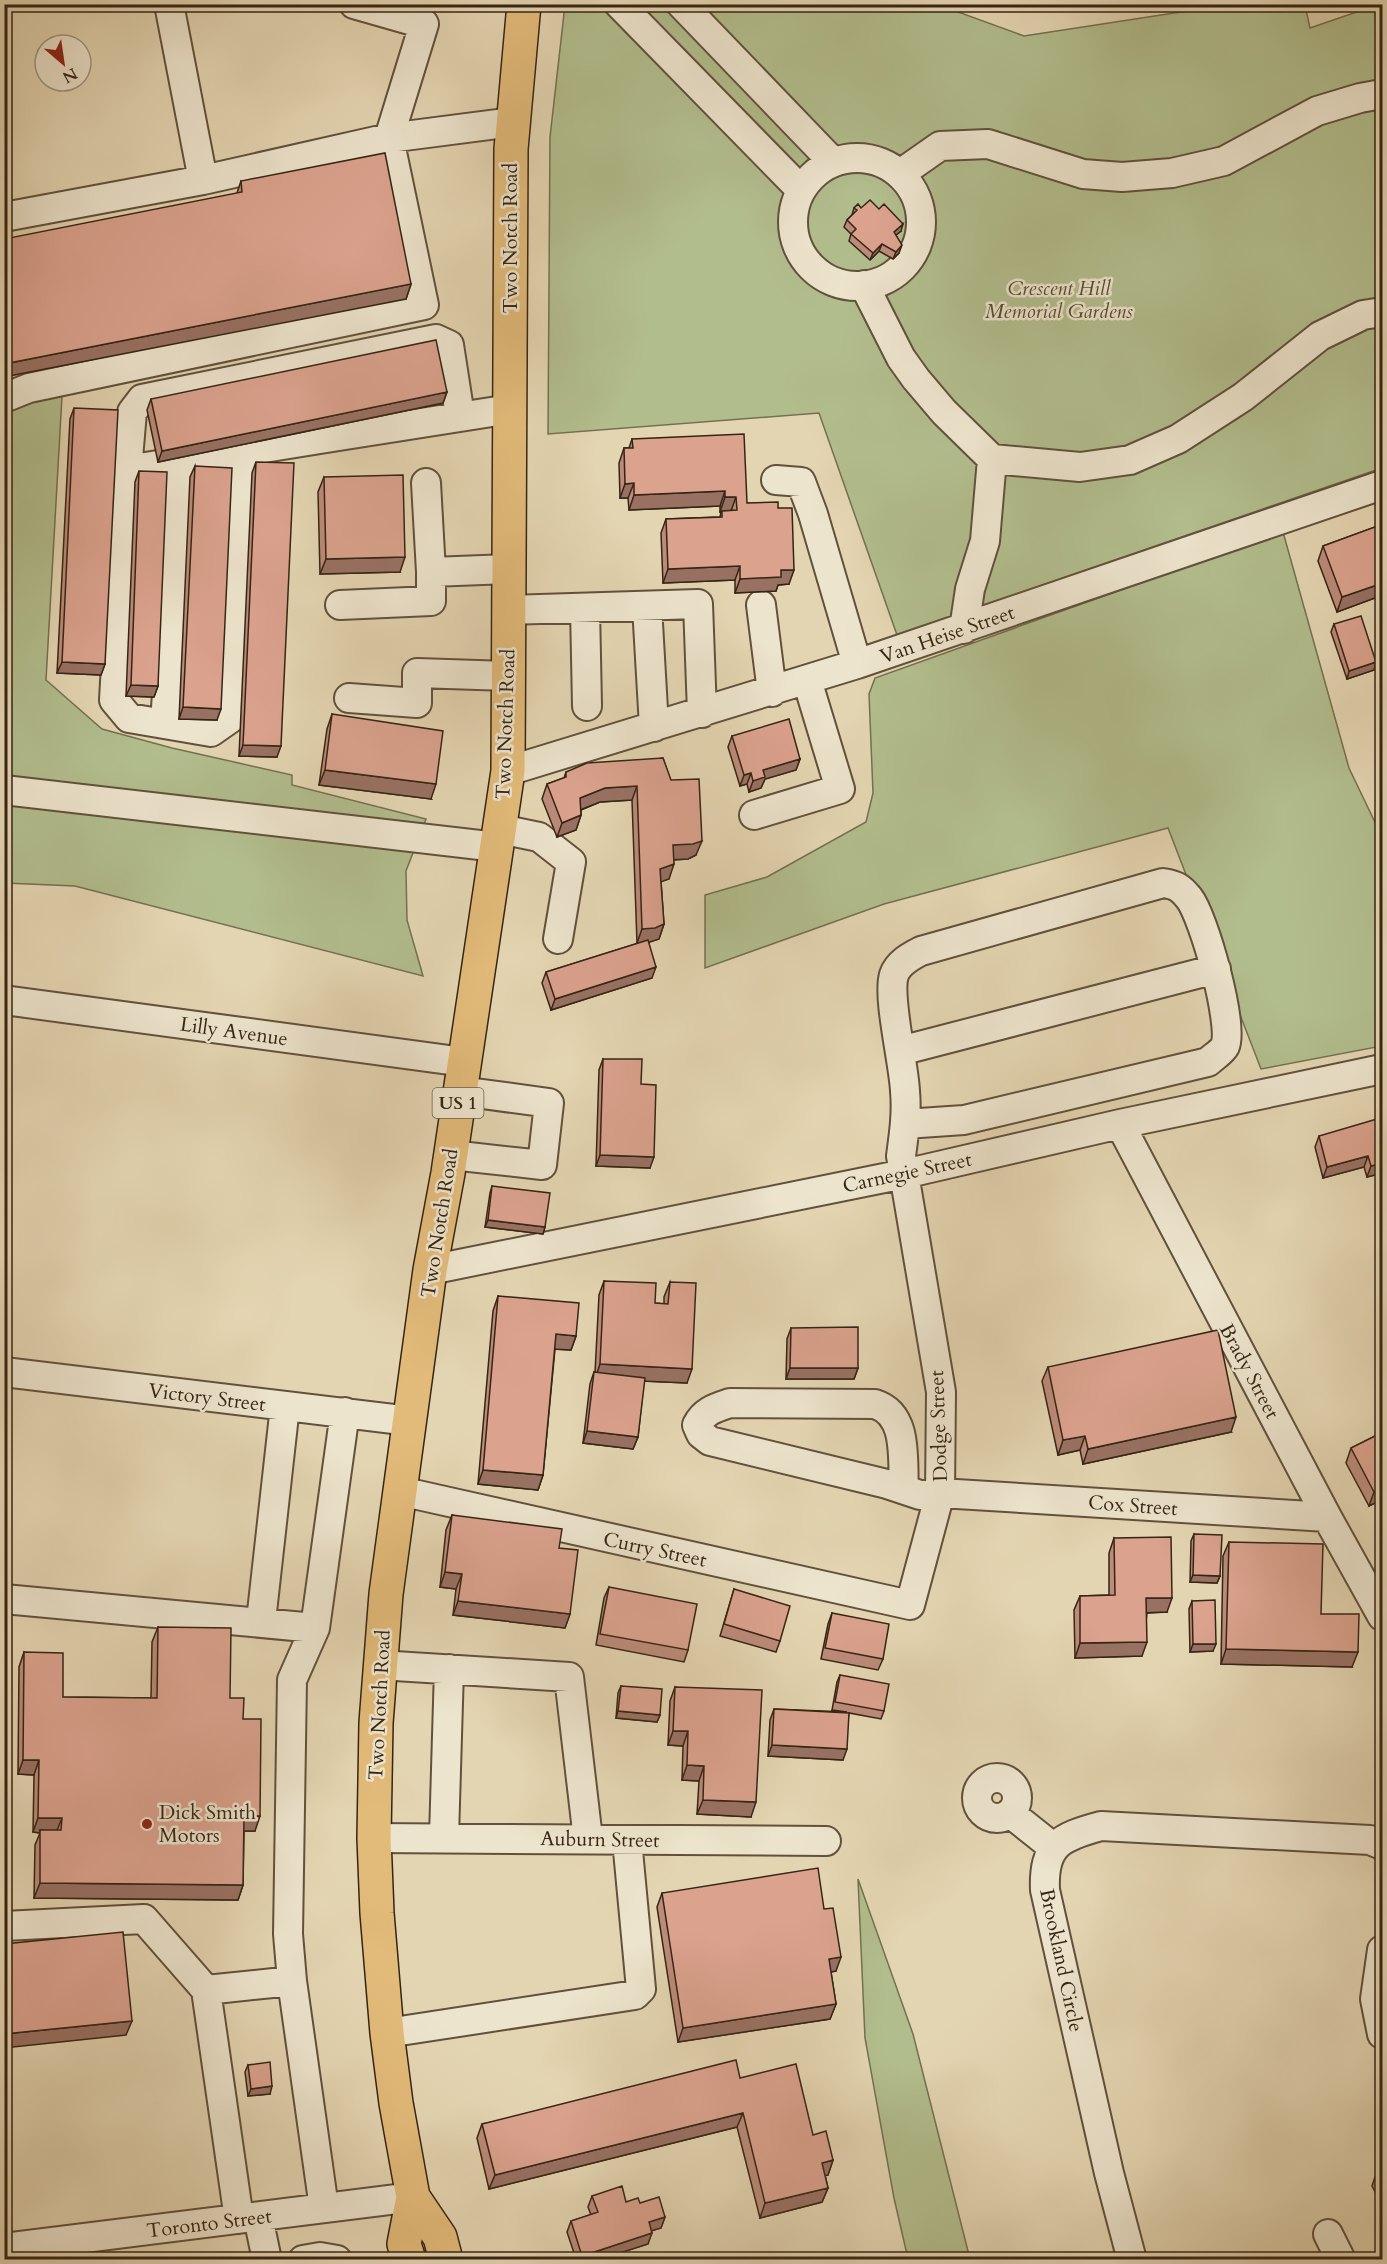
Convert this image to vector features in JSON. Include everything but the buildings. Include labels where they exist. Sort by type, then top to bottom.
[{"type":"main road","name":"Two Notch Road","points":[[406,2259],[404,2244],[413,2197],[387,2033],[374,1838],[379,1665],[430,1270],[451,1155],[508,771],[511,149],[524,4]]},
{"type":"main road","points":[[413,2197],[440,2237],[446,2259]]},
{"type":"street","points":[[169,4],[203,180]]},
{"type":"street","points":[[4,398],[29,388],[424,305],[389,138],[424,24],[354,4]]},
{"type":"street","points":[[619,4],[801,190]]},
{"type":"street","points":[[681,4],[832,162]]},
{"type":"street","points":[[900,174],[940,146],[988,144],[1083,174],[1122,177],[1172,173],[1224,160],[1317,111],[1360,98],[1383,94]]},
{"type":"street","points":[[4,217],[203,180],[389,138],[513,122]]},
{"type":"street","points":[[866,158],[885,164],[900,174],[917,197],[921,224],[919,239],[910,257],[895,273],[879,281],[864,285],[837,283],[819,274],[802,254],[795,238],[793,225],[795,206],[801,190],[812,176],[832,162],[841,159],[866,158]]},
{"type":"street","points":[[864,285],[901,358],[916,379],[944,412],[992,459],[1080,467],[1130,460],[1178,440],[1243,397],[1320,336],[1363,315],[1383,312]]},
{"type":"street","points":[[242,452],[231,718],[211,732],[129,718],[114,700],[132,412],[142,399],[436,339],[450,345],[460,417]]},
{"type":"street","points":[[127,470],[510,409]]},
{"type":"street","points":[[964,629],[970,589],[986,542],[992,459]]},
{"type":"street","points":[[165,724],[182,461]]},
{"type":"street","points":[[776,480],[801,482],[813,514],[857,664]]},
{"type":"street","points":[[340,605],[431,601],[426,483]]},
{"type":"street","name":"Van Heise Street","points":[[508,771],[772,692],[964,629],[1383,485]]},
{"type":"street","points":[[431,572],[509,569]]},
{"type":"street","points":[[508,610],[698,604],[702,713]]},
{"type":"street","points":[[761,605],[772,692]]},
{"type":"street","points":[[647,606],[654,727]]},
{"type":"street","points":[[585,608],[587,706]]},
{"type":"street","points":[[349,698],[417,703],[417,674],[508,676]]},
{"type":"street","points":[[754,815],[840,789],[807,680]]},
{"type":"street","points":[[4,790],[499,838],[539,837],[571,862],[558,939]]},
{"type":"street","name":"Dodge Street","points":[[905,1124],[964,1120],[1208,1062],[1224,1047],[1228,1033],[1216,969],[1207,937],[1191,900],[1176,885],[1163,883],[921,951],[905,960],[894,974],[893,992],[905,1091],[905,1124],[901,1156],[941,1392],[940,1493],[910,1605]]},
{"type":"street","points":[[900,1051],[1216,969]]},
{"type":"street","name":"Lilly Avenue","points":[[4,1000],[462,1076],[549,1103],[542,1166],[451,1155]]},
{"type":"street","name":"Carnegie Street","points":[[430,1270],[904,1174],[1120,1124],[1383,1069]]},
{"type":"street","name":"Brady Street","points":[[1120,1124],[1327,1517],[1383,1616]]},
{"type":"street","name":"Victory Street","points":[[4,1372],[410,1421]]},
{"type":"street","name":"Cox Street","points":[[904,1489],[900,1430],[894,1416],[884,1407],[865,1404],[730,1403],[706,1413],[697,1425],[700,1434],[710,1441],[904,1489],[920,1495],[940,1493],[1327,1517]]},
{"type":"street","points":[[261,1621],[285,1406]]},
{"type":"street","points":[[324,2208],[292,1981],[288,1934],[292,1680],[315,1628],[345,1412]]},
{"type":"street","name":"Curry Street","points":[[400,1491],[910,1605]]},
{"type":"street","points":[[4,1599],[261,1621],[315,1628]]},
{"type":"street","points":[[379,1665],[569,1677],[588,1839]]},
{"type":"street","points":[[444,1838],[449,1669]]},
{"type":"street","points":[[1010,1813],[1054,1848],[1067,1838],[1101,1826],[1370,1840],[1383,1845]]},
{"type":"street","name":"Auburn Street","points":[[374,1838],[826,1841]]},
{"type":"street","points":[[387,2033],[635,1995],[641,1989],[627,1840]]},
{"type":"street","name":"Brookland Circle","points":[[1054,1848],[1044,1869],[1045,1890],[1132,2259]]},
{"type":"street","points":[[4,1926],[144,1919],[206,1990],[248,2218],[267,2259]]},
{"type":"street","points":[[1383,1950],[1375,1999],[1383,2034]]},
{"type":"street","points":[[206,1990],[292,1981]]},
{"type":"street","name":"Toronto Street","points":[[4,2248],[413,2197]]},
{"type":"street","points":[[1328,2234],[1341,2259]]},
{"type":"street","points":[[303,2259],[320,2257],[337,2259]]},
{"type":"green space","name":"Crescent Hill Memorial Gardens","points":[[1233,4],[1305,5],[1310,28],[1382,5],[1382,468],[897,635],[819,413],[548,434],[550,137],[565,5],[939,5],[1024,36]]},
{"type":"green space","points":[[62,396],[46,680],[102,729],[172,748],[292,775],[292,785],[426,819],[406,871],[407,920],[423,976],[75,886],[5,883],[5,419],[17,404]]},
{"type":"green space","points":[[1283,532],[1349,768],[1382,837],[1382,1046],[1261,1069],[1168,828],[884,904],[705,968],[705,895],[767,877],[866,822],[873,793],[869,694],[875,678]]},
{"type":"green space","points":[[858,1879],[913,2034],[970,2259],[908,2259],[894,2198],[865,2038]]},
{"type":"place","name":"Dick Smith Motors","points":[[147,1824]]}]
